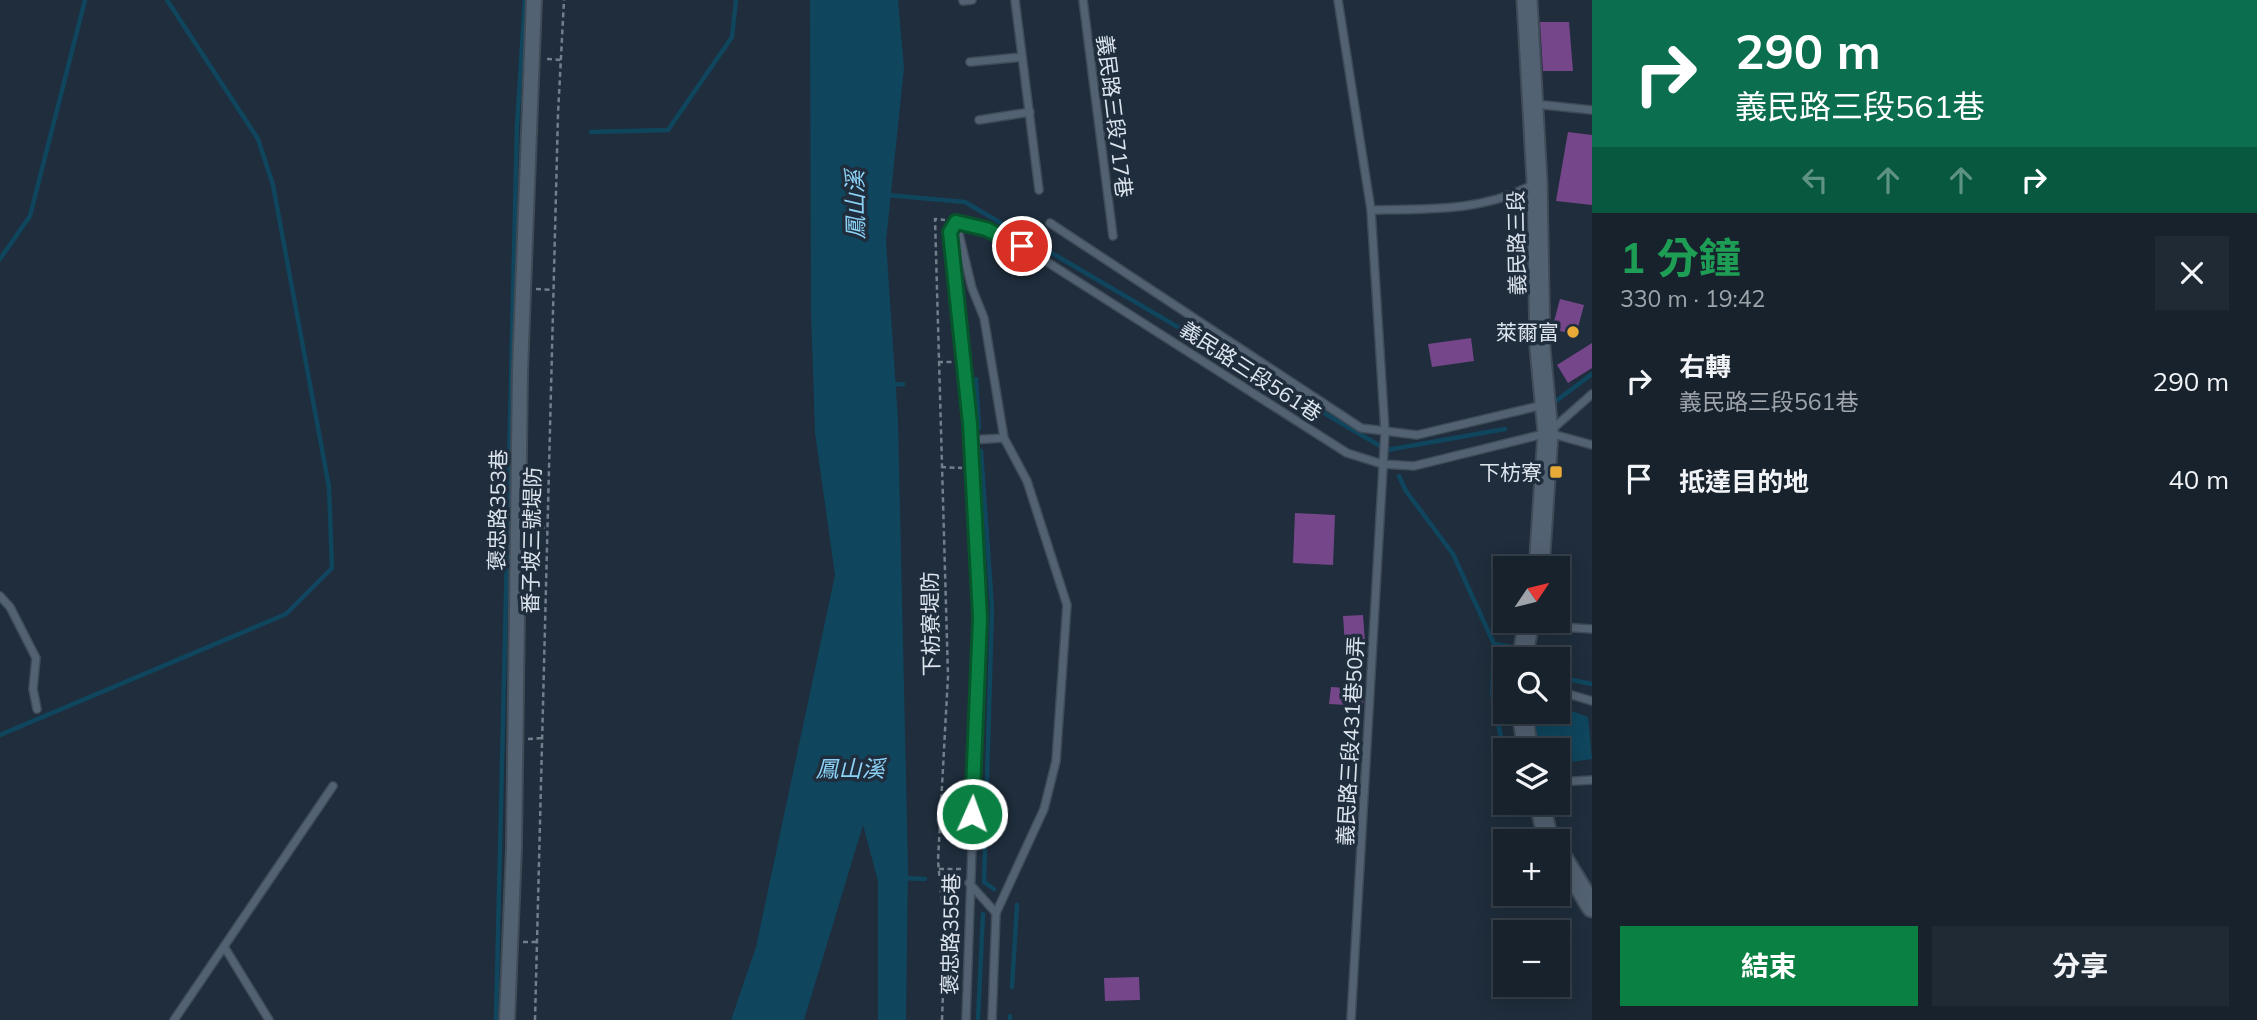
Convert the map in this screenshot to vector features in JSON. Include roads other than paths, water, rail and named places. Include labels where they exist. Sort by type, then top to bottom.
[{"type":"main road","name":"義民路三段","points":[[1527,0],[1537,182],[1540,348],[1548,433],[1540,556]]},
{"type":"main road","points":[[1570,871],[1592,907]]},
{"type":"street","name":"褒忠路353巷","points":[[507,1020],[514,847],[520,357],[534,0]]},
{"type":"lane","points":[[963,1],[972,0]]},
{"type":"lane","points":[[1015,0],[1040,190]]},
{"type":"lane","name":"義民路三段717巷","points":[[1083,0],[1113,236]]},
{"type":"lane","name":"義民路三段431巷50弄","points":[[1338,0],[1371,210],[1384,432],[1351,1020]]},
{"type":"lane","points":[[970,62],[1022,57]]},
{"type":"lane","points":[[1534,104],[1592,110]]},
{"type":"lane","points":[[979,120],[1030,112]]},
{"type":"lane","points":[[1371,210],[1455,209],[1502,197],[1537,182]]},
{"type":"lane","points":[[956,222],[972,288],[984,318],[1004,438],[1027,481],[1066,605],[1056,761],[1044,809],[996,914],[992,1020]]},
{"type":"lane","name":"義民路三段561巷","points":[[956,222],[986,229],[1022,246],[1347,453],[1382,464],[1414,466],[1548,433]]},
{"type":"lane","name":"褒忠路355巷","points":[[956,222],[950,232],[970,440],[980,618],[968,883],[965,1020]]},
{"type":"lane","name":"義民路三段561巷","points":[[1050,223],[1362,428],[1418,435],[1547,404]]},
{"type":"lane","points":[[1548,433],[1592,394]]},
{"type":"lane","points":[[1548,433],[1592,445]]},
{"type":"lane","points":[[970,440],[1004,438]]},
{"type":"lane","points":[[0,596],[10,607],[36,659],[32,674],[37,709]]},
{"type":"lane","points":[[1570,627],[1592,629]]},
{"type":"lane","points":[[1570,695],[1592,701]]},
{"type":"lane","points":[[1570,781],[1592,780]]},
{"type":"lane","points":[[174,1020],[333,786]]},
{"type":"lane","points":[[968,883],[996,914]]},
{"type":"lane","points":[[225,948],[269,1020]]},
{"type":"water","name":"鳳山溪","points":[[810,0],[898,0],[904,68],[886,241],[898,420],[908,867],[906,1020],[878,1020],[878,881],[863,825],[804,1020],[731,1020],[756,947],[835,575],[815,433],[811,310]]},
{"type":"water","points":[[1570,710],[1588,717],[1592,759],[1570,762],[1570,738],[1534,738],[1531,724],[1570,724]]},
{"type":"waterway","points":[[0,259],[30,216],[85,0]]},
{"type":"waterway","points":[[0,735],[286,614],[332,568],[329,487],[273,185],[258,139],[167,0]]},
{"type":"waterway","points":[[496,1020],[517,126],[525,0]]},
{"type":"waterway","points":[[591,132],[668,130],[732,37],[736,0]]},
{"type":"waterway","points":[[887,195],[965,202],[1387,450],[1505,429]]},
{"type":"waterway","points":[[1556,401],[1592,374]]},
{"type":"waterway","points":[[976,379],[979,428]]},
{"type":"waterway","points":[[890,385],[903,384]]},
{"type":"waterway","points":[[981,451],[992,608],[984,882],[994,889]]},
{"type":"waterway","points":[[1399,476],[1406,491],[1453,554],[1494,644],[1513,647]]},
{"type":"waterway","points":[[1494,644],[1492,694],[1501,738]]},
{"type":"waterway","points":[[1570,679],[1592,684]]},
{"type":"waterway","points":[[904,878],[925,879]]},
{"type":"waterway","points":[[1012,987],[1017,905]]},
{"type":"waterway","points":[[978,1020],[983,914]]},
{"type":"place","name":"萊爾富","points":[[1573,332]]},
{"type":"place","name":"下枋寮","points":[[1556,472]]}]
